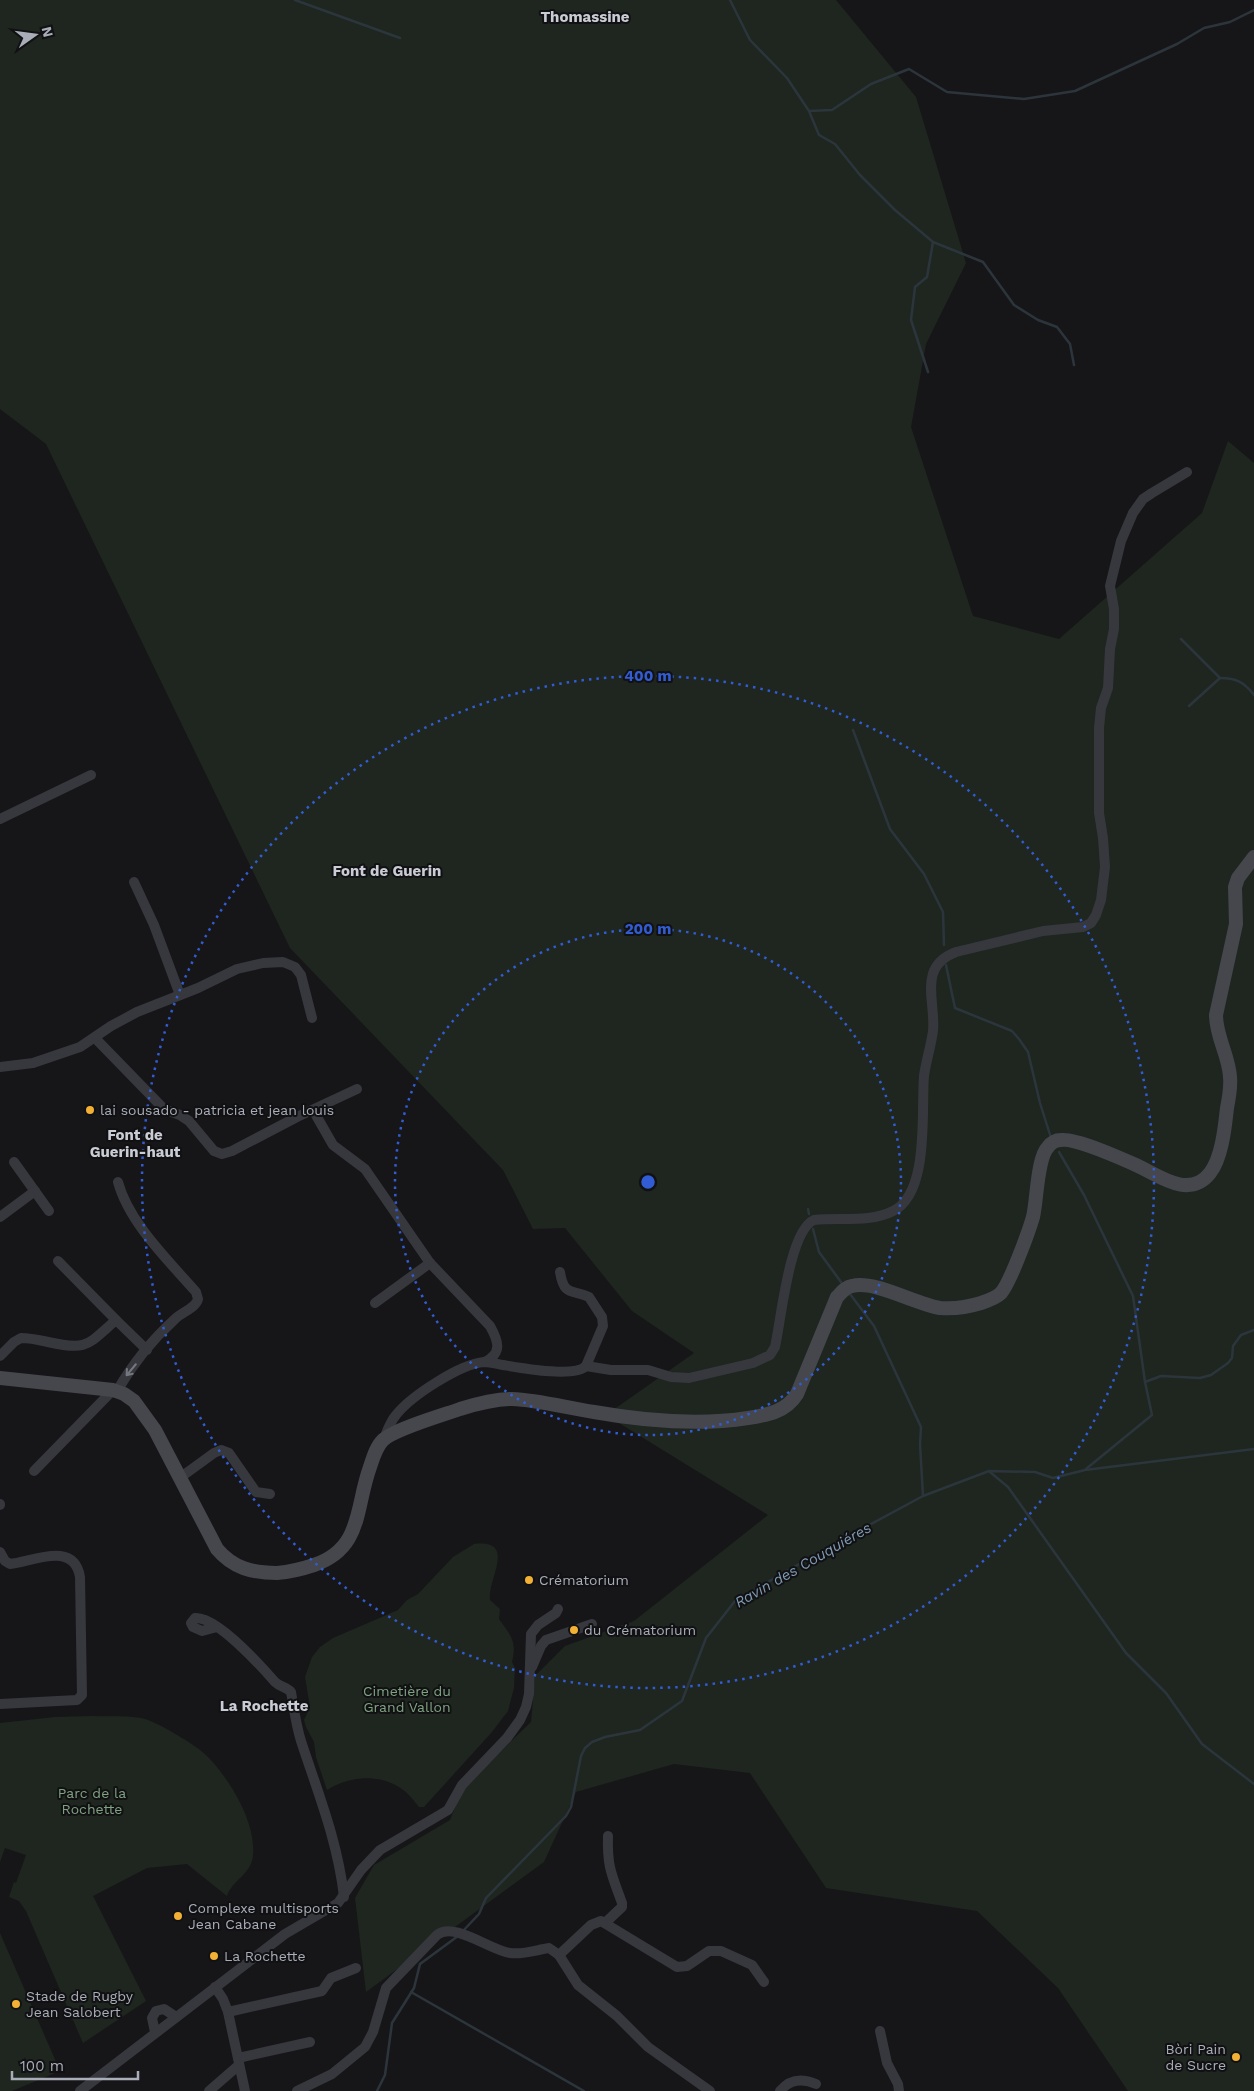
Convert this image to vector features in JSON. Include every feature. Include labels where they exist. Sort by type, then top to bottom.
[{"type":"street","points":[[586,1366],[611,1370],[648,1370],[671,1377],[689,1378],[753,1363],[766,1358],[774,1347],[784,1290],[800,1235],[807,1224],[814,1220],[870,1217],[887,1213],[899,1207],[908,1198],[915,1183],[921,1149],[924,1074],[933,1030],[930,994],[932,977],[938,963],[945,956],[956,952],[1043,932],[1083,927],[1091,923],[1096,915],[1101,900],[1106,856],[1099,813],[1099,728],[1101,708],[1108,688],[1110,649],[1114,629],[1114,609],[1110,586],[1121,541],[1133,513],[1143,500],[1152,493],[1187,472]]},
{"type":"street","points":[[0,819],[91,775]]},
{"type":"street","points":[[383,1440],[398,1432],[460,1409],[502,1400],[525,1401],[617,1416],[686,1422],[734,1420],[777,1412],[787,1406],[797,1394],[837,1297],[845,1289],[862,1285],[939,1308],[956,1308],[983,1303],[1001,1293],[1009,1280],[1033,1216],[1043,1154],[1050,1144],[1055,1141],[1075,1141],[1134,1164],[1164,1181],[1174,1184],[1183,1185],[1202,1181],[1214,1167],[1223,1140],[1230,1077],[1216,1026],[1216,1015],[1236,924],[1235,887],[1238,878],[1254,857]]},
{"type":"street","points":[[134,882],[154,925],[180,995]]},
{"type":"street","points":[[0,1067],[33,1063],[80,1046],[137,1012],[246,966],[263,963],[288,963],[295,967],[301,975],[312,1018]]},
{"type":"street","points":[[95,1038],[164,1109],[180,1115],[191,1123],[216,1153],[226,1154],[357,1089]]},
{"type":"street","points":[[0,1378],[115,1390],[128,1396],[142,1410],[160,1437],[217,1549],[227,1560],[238,1567],[253,1571],[287,1572],[310,1566],[338,1554],[349,1541],[367,1474],[374,1456],[398,1413],[434,1383],[463,1368],[485,1362],[496,1354],[497,1344],[496,1336],[485,1319],[459,1295],[430,1263],[365,1169],[333,1145],[313,1110]]},
{"type":"street","points":[[14,1162],[49,1211]]},
{"type":"street","points":[[34,1471],[115,1390],[175,1319],[195,1305],[198,1299],[196,1292],[158,1248],[127,1207],[122,1199],[118,1182]]},
{"type":"street","points":[[0,1217],[35,1191]]},
{"type":"street","points":[[58,1261],[147,1350]]},
{"type":"street","points":[[375,1304],[430,1263]]},
{"type":"street","points":[[485,1362],[521,1368],[574,1372],[582,1370],[586,1366],[603,1326],[603,1321],[589,1297],[570,1293],[564,1287],[560,1272]]},
{"type":"street","points":[[0,1356],[14,1342],[22,1338],[72,1348],[81,1346],[93,1340],[116,1320]]},
{"type":"street","points":[[181,1477],[221,1450],[229,1453],[256,1492],[270,1494]]},
{"type":"street","points":[[0,1552],[5,1561],[10,1564],[55,1555],[68,1560],[77,1568],[80,1577],[82,1695],[77,1700],[0,1704]]},
{"type":"street","points":[[80,2091],[286,1934],[336,1905],[361,1870],[376,1853],[395,1840],[436,1818],[449,1808],[462,1785],[507,1738],[520,1720],[528,1702],[532,1632],[538,1625],[556,1613],[558,1609]]},
{"type":"street","points":[[531,1670],[541,1646],[546,1640],[592,1624]]},
{"type":"street","points":[[217,1627],[251,1655],[278,1684],[291,1692],[301,1741],[339,1861],[344,1896]]},
{"type":"street","points":[[605,1923],[622,1907],[610,1872],[607,1856],[608,1836]]},
{"type":"street","points":[[559,1955],[591,1925],[599,1922],[605,1923],[677,1967],[687,1966],[709,1951],[721,1951],[758,1970],[764,1982]]},
{"type":"street","points":[[297,2091],[332,2074],[362,2050],[371,2037],[386,1988],[437,1935],[442,1931],[451,1930],[505,1952],[519,1954],[548,1948],[553,1950],[559,1955],[578,1985],[617,2016],[642,2042],[710,2091]]},
{"type":"street","points":[[228,2012],[322,1991],[331,1978],[356,1968]]},
{"type":"street","points":[[214,1987],[223,1999],[228,2012],[245,2091]]},
{"type":"street","points":[[155,2032],[152,2018],[156,2010],[164,2010],[176,2017]]},
{"type":"street","points":[[880,2031],[887,2063],[898,2084],[899,2091]]},
{"type":"street","points":[[209,2091],[238,2061],[310,2042]]},
{"type":"street","points":[[780,2091],[793,2081],[806,2080],[816,2084]]},
{"type":"green space","points":[[0,0],[836,0],[916,97],[966,263],[926,344],[911,427],[973,616],[1059,639],[1202,513],[1228,441],[1254,463],[1254,2091],[1128,2091],[1058,1988],[977,1911],[826,1888],[750,1773],[674,1764],[576,1792],[544,1862],[366,1992],[355,1898],[374,1865],[450,1820],[463,1788],[531,1722],[535,1676],[565,1646],[634,1621],[768,1515],[606,1415],[694,1353],[632,1311],[565,1228],[533,1229],[503,1170],[290,948],[46,444],[0,409]]},
{"type":"green space","name":"Cimetière du Grand Vallon","points":[[474,1544],[487,1544],[495,1548],[498,1554],[490,1600],[500,1609],[499,1619],[512,1639],[514,1649],[512,1662],[515,1668],[514,1688],[508,1711],[492,1732],[424,1807],[419,1807],[406,1792],[397,1786],[377,1779],[367,1778],[346,1781],[327,1790],[316,1757],[314,1742],[304,1720],[310,1707],[305,1677],[312,1657],[320,1647],[333,1638],[398,1610],[407,1600],[418,1594],[453,1557]]},
{"type":"green space","name":"Parc de la Rochette","points":[[92,1716],[145,1719],[178,1735],[203,1752],[225,1777],[240,1802],[250,1829],[253,1855],[252,1862],[246,1872],[233,1886],[227,1896],[187,1864],[147,1868],[93,1896],[146,2001],[83,2043],[26,1911],[19,1901],[9,1897],[26,1855],[5,1848],[0,1862],[0,1723],[55,1717]]},
{"type":"green space","name":"Stade de Rugby Jean Salobert","points":[[0,1933],[60,2071],[12,2091],[0,2091]]},
{"type":"waterway","points":[[295,0],[400,38]]},
{"type":"waterway","points":[[730,0],[750,40],[787,78],[809,111],[819,135],[835,144],[860,175],[895,210],[933,242],[983,262],[1014,305],[1038,320],[1057,327],[1070,344],[1074,365]]},
{"type":"waterway","points":[[809,111],[832,110],[871,84],[909,69],[947,92],[1024,99],[1075,91],[1177,44],[1204,28],[1230,22],[1254,10]]},
{"type":"waterway","points":[[928,372],[911,320],[915,287],[927,277],[933,242]]},
{"type":"waterway","points":[[1181,639],[1220,678],[1239,682],[1254,695]]},
{"type":"waterway","points":[[1189,706],[1220,678]]},
{"type":"waterway","points":[[853,730],[890,829],[924,874],[943,912],[944,945]]},
{"type":"waterway","points":[[946,965],[955,1008],[1012,1031],[1028,1052],[1040,1103],[1051,1138]]},
{"type":"waterway","points":[[1059,1152],[1084,1195],[1133,1296],[1145,1382]]},
{"type":"waterway","points":[[808,1209],[809,1214]]},
{"type":"waterway","points":[[813,1229],[819,1252],[841,1282]]},
{"type":"waterway","points":[[850,1294],[874,1326],[921,1427],[923,1496]]},
{"type":"waterway","points":[[1086,1469],[1152,1415],[1145,1382],[1161,1376],[1200,1378],[1211,1375],[1232,1358],[1233,1346],[1241,1335],[1254,1330]]},
{"type":"waterway","name":"Ravin des Couquiéres","points":[[462,1932],[479,1914],[486,1898],[566,1816],[571,1807],[581,1756],[585,1748],[592,1742],[605,1737],[640,1730],[682,1701],[706,1638],[735,1601],[923,1496],[989,1471],[1035,1472],[1053,1478],[1085,1470],[1254,1449]]},
{"type":"waterway","points":[[990,1472],[1008,1487],[1126,1653],[1166,1693],[1202,1744],[1254,1784]]},
{"type":"waterway","name":"Ravin des Couquiéres","points":[[377,2091],[385,2075],[392,2023],[414,1988],[420,1964],[458,1936]]},
{"type":"waterway","points":[[411,1992],[584,2091]]},
{"type":"place","name":"lai sousado - patricia et jean louis","points":[[90,1110]]},
{"type":"place","name":"Crématorium","points":[[529,1580]]},
{"type":"place","name":"du Crématorium","points":[[574,1630]]},
{"type":"place","name":"Complexe multisports Jean Cabane","points":[[178,1916]]},
{"type":"place","name":"La Rochette","points":[[214,1956]]},
{"type":"place","name":"Stade de Rugby Jean Salobert","points":[[16,2004]]},
{"type":"place","name":"Bòri Pain de Sucre","points":[[1236,2057]]},
{"type":"district","name":"Thomassine","points":[[585,17]]},
{"type":"district","name":"Font de Guerin","points":[[387,871]]},
{"type":"district","name":"Font de Guerin-haut","points":[[135,1144]]},
{"type":"district","name":"La Rochette","points":[[264,1706]]}]
